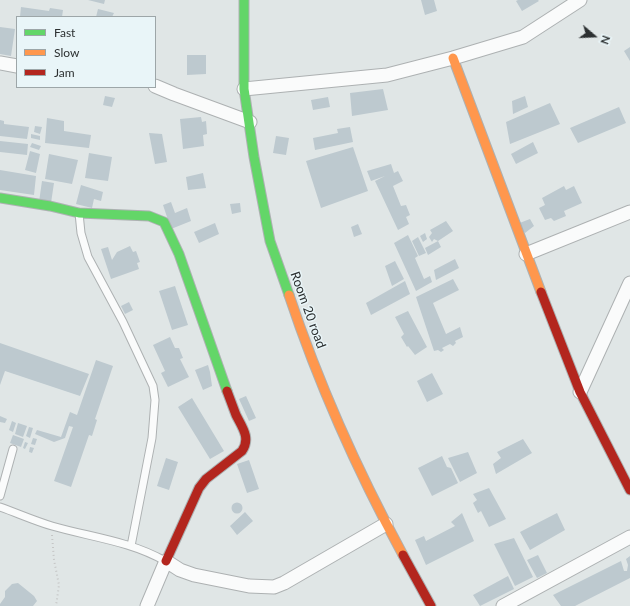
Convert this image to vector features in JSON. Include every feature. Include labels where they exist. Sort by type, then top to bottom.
[{"type":"street","name":"Room 20 road","points":[[244,0],[244,89],[254,157],[270,242],[302,335],[350,453],[386,524],[431,606]]},
{"type":"street","points":[[244,89],[387,75],[453,58],[523,37],[580,0]]},
{"type":"street","points":[[453,58],[526,254],[580,392],[630,490]]},
{"type":"street","points":[[0,63],[16,66]]},
{"type":"street","points":[[156,86],[250,122]]},
{"type":"street","points":[[0,198],[50,206],[79,213],[149,216],[158,218],[164,223],[179,254],[236,415],[244,431],[247,442],[246,447],[206,479],[199,488],[147,606]]},
{"type":"street","points":[[526,254],[630,212]]},
{"type":"street","points":[[580,392],[630,283]]},
{"type":"street","points":[[166,561],[180,570],[194,575],[249,586],[274,587],[284,583],[386,524]]},
{"type":"street","points":[[503,606],[630,536]]},
{"type":"lane","points":[[79,213],[81,233],[88,257],[123,322],[153,386],[155,400],[152,438],[131,546]]},
{"type":"lane","points":[[0,496],[13,449]]},
{"type":"lane","points":[[0,507],[52,526],[131,546],[151,553],[166,561]]},
{"type":"path","points":[[52,526],[54,560],[59,585],[56,606]]},
{"type":"building","points":[[88,0],[105,0],[104,4]]},
{"type":"building","points":[[421,0],[434,0],[437,11],[425,15]]},
{"type":"building","points":[[516,1],[539,1],[522,11]]},
{"type":"building","points":[[21,7],[49,11],[50,8],[63,10],[62,16],[20,16]]},
{"type":"building","points":[[98,9],[114,13],[112,16],[96,16]]},
{"type":"building","points":[[0,27],[15,29],[11,56],[0,54]]},
{"type":"building","points":[[630,47],[630,61],[624,51]]},
{"type":"building","points":[[187,55],[206,55],[206,74],[187,75]]},
{"type":"building","points":[[383,89],[388,110],[352,116],[350,93]]},
{"type":"building","points":[[105,96],[115,98],[112,107],[103,105]]},
{"type":"building","points":[[525,96],[528,107],[513,114],[512,101]]},
{"type":"building","points":[[328,97],[330,107],[313,110],[311,100]]},
{"type":"building","points":[[550,103],[560,124],[510,144],[506,122]]},
{"type":"building","points":[[619,107],[626,123],[578,143],[570,128]]},
{"type":"building","points":[[201,117],[202,122],[206,121],[207,134],[203,135],[204,146],[183,149],[180,119]]},
{"type":"building","points":[[47,118],[64,121],[64,131],[91,135],[89,148],[45,143]]},
{"type":"building","points":[[0,120],[4,121],[4,124],[29,127],[27,139],[0,136]]},
{"type":"building","points":[[35,126],[42,127],[40,134],[34,132]]},
{"type":"building","points":[[350,127],[353,142],[315,150],[313,138],[338,133],[337,129]]},
{"type":"building","points":[[149,133],[162,134],[167,162],[155,164]]},
{"type":"building","points":[[31,134],[40,136],[40,140],[31,138]]},
{"type":"building","points":[[276,136],[289,138],[286,155],[273,153]]},
{"type":"building","points":[[0,141],[28,144],[27,155],[0,152]]},
{"type":"building","points":[[533,142],[538,153],[516,164],[511,154]]},
{"type":"building","points":[[32,143],[41,146],[39,150],[30,147]]},
{"type":"building","points":[[353,147],[368,191],[321,208],[306,161]]},
{"type":"building","points":[[30,151],[40,154],[36,173],[25,170]]},
{"type":"building","points":[[89,153],[112,157],[108,181],[85,178]]},
{"type":"building","points":[[49,154],[78,160],[72,184],[45,179]]},
{"type":"building","points":[[391,164],[394,173],[398,171],[403,181],[393,186],[401,206],[406,205],[410,215],[406,217],[409,224],[398,230],[375,181],[385,176],[371,181],[367,171]]},
{"type":"building","points":[[0,170],[36,176],[34,195],[0,190]]},
{"type":"building","points":[[203,173],[206,188],[188,190],[186,177]]},
{"type":"building","points":[[42,181],[54,183],[51,203],[39,202]]},
{"type":"building","points":[[81,185],[103,192],[101,201],[94,199],[92,208],[76,204]]},
{"type":"building","points":[[564,186],[566,190],[574,186],[582,203],[564,211],[566,216],[554,221],[551,218],[545,220],[539,208],[545,205],[542,198]]},
{"type":"building","points":[[171,202],[175,213],[187,208],[191,221],[171,229],[163,205]]},
{"type":"building","points":[[240,203],[241,212],[232,214],[230,204]]},
{"type":"building","points":[[530,219],[534,226],[525,233],[517,224]]},
{"type":"building","points":[[446,221],[453,231],[438,241],[434,239],[432,242],[429,237],[432,233],[430,230]]},
{"type":"building","points":[[215,223],[219,234],[199,243],[194,232]]},
{"type":"building","points":[[358,224],[362,234],[354,237],[351,227]]},
{"type":"building","points":[[425,233],[427,239],[423,242],[420,236]]},
{"type":"building","points":[[408,235],[418,256],[415,258],[424,279],[430,276],[432,282],[416,291],[394,243]]},
{"type":"building","points":[[418,237],[426,253],[419,256],[412,241]]},
{"type":"building","points":[[438,241],[441,247],[428,255],[425,248]]},
{"type":"building","points":[[130,246],[133,252],[136,251],[140,262],[137,263],[139,269],[111,279],[101,249],[108,247],[112,260],[117,252]]},
{"type":"building","points":[[455,259],[459,268],[436,280],[434,270]]},
{"type":"building","points":[[395,261],[404,279],[392,286],[385,266]]},
{"type":"building","points":[[453,279],[459,290],[433,303],[446,334],[460,327],[463,337],[455,341],[456,343],[453,346],[450,344],[442,348],[444,350],[441,352],[438,350],[434,351],[416,297]]},
{"type":"building","points":[[405,281],[410,294],[371,315],[366,303]]},
{"type":"building","points":[[175,286],[188,325],[172,330],[159,291]]},
{"type":"building","points":[[129,302],[133,310],[125,314],[121,306]]},
{"type":"building","points":[[408,311],[427,347],[415,355],[408,346],[407,347],[401,337],[404,334],[395,317]]},
{"type":"building","points":[[170,337],[175,348],[179,348],[183,358],[180,359],[189,377],[168,387],[161,373],[165,371],[153,345]]},
{"type":"building","points":[[0,343],[89,374],[80,396],[5,371],[0,385]]},
{"type":"building","points":[[96,360],[113,366],[95,419],[97,420],[92,436],[89,435],[71,487],[54,481],[73,427],[69,426],[65,438],[54,442],[35,434],[37,430],[61,437],[70,412],[77,415]]},
{"type":"building","points":[[208,365],[212,386],[203,390],[195,370]]},
{"type":"building","points":[[432,373],[443,394],[427,402],[417,381]]},
{"type":"building","points":[[246,396],[256,418],[249,421],[239,399]]},
{"type":"building","points":[[192,398],[224,451],[210,459],[178,407]]},
{"type":"building","points":[[0,416],[7,419],[5,423],[0,422]]},
{"type":"building","points":[[12,421],[16,423],[13,432],[9,430]]},
{"type":"building","points":[[18,423],[27,426],[23,437],[15,434]]},
{"type":"building","points":[[29,427],[33,428],[30,438],[26,436]]},
{"type":"building","points":[[13,435],[24,439],[21,447],[10,443]]},
{"type":"building","points":[[33,438],[37,439],[35,445],[31,444]]},
{"type":"building","points":[[523,439],[532,453],[496,474],[493,464],[501,458],[497,452]]},
{"type":"building","points":[[25,442],[28,443],[25,449],[23,448]]},
{"type":"building","points":[[30,447],[34,448],[32,453],[29,452]]},
{"type":"building","points":[[468,452],[477,473],[460,482],[448,458]]},
{"type":"building","points":[[442,456],[447,467],[451,468],[458,483],[432,496],[418,468]]},
{"type":"building","points":[[166,458],[178,462],[169,490],[157,486]]},
{"type":"building","points":[[249,460],[259,489],[247,493],[237,464]]},
{"type":"building","points":[[489,488],[506,519],[489,527],[481,511],[478,513],[473,503],[477,500],[473,494]]},
{"type":"building","points":[[235,503],[239,503],[241,504],[241,512],[235,513],[232,510],[232,506]]},
{"type":"building","points":[[245,512],[253,521],[237,535],[230,526]]},
{"type":"building","points":[[462,513],[474,541],[426,565],[415,540],[424,536],[426,541],[455,526],[451,522]]},
{"type":"building","points":[[557,513],[565,530],[530,550],[520,532]]},
{"type":"building","points":[[514,538],[533,577],[515,586],[494,544]]},
{"type":"building","points":[[538,555],[547,573],[537,578],[527,560]]},
{"type":"building","points":[[630,556],[630,578],[575,606],[561,606],[553,595],[621,561],[624,571],[627,571],[628,565],[626,559]]},
{"type":"building","points":[[508,576],[514,589],[480,606],[473,595]]},
{"type":"building","points":[[18,583],[34,596],[37,601],[33,606],[0,606],[5,597],[5,591],[12,584]]},
{"type":"traffic: fast","points":[[244,0],[244,89],[254,157],[270,241],[289,295]]},
{"type":"traffic: fast","points":[[0,198],[50,206],[79,213],[149,216],[164,222],[179,254],[227,391]]},
{"type":"traffic: slow","points":[[453,58],[541,292]]},
{"type":"traffic: slow","points":[[289,295],[313,362],[340,428],[370,492],[403,555]]},
{"type":"traffic: jam","points":[[541,292],[580,392],[630,490]]},
{"type":"traffic: jam","points":[[166,561],[199,488],[206,479],[242,451],[245,446],[245,433],[227,391]]},
{"type":"traffic: jam","points":[[403,555],[431,606]]}]
